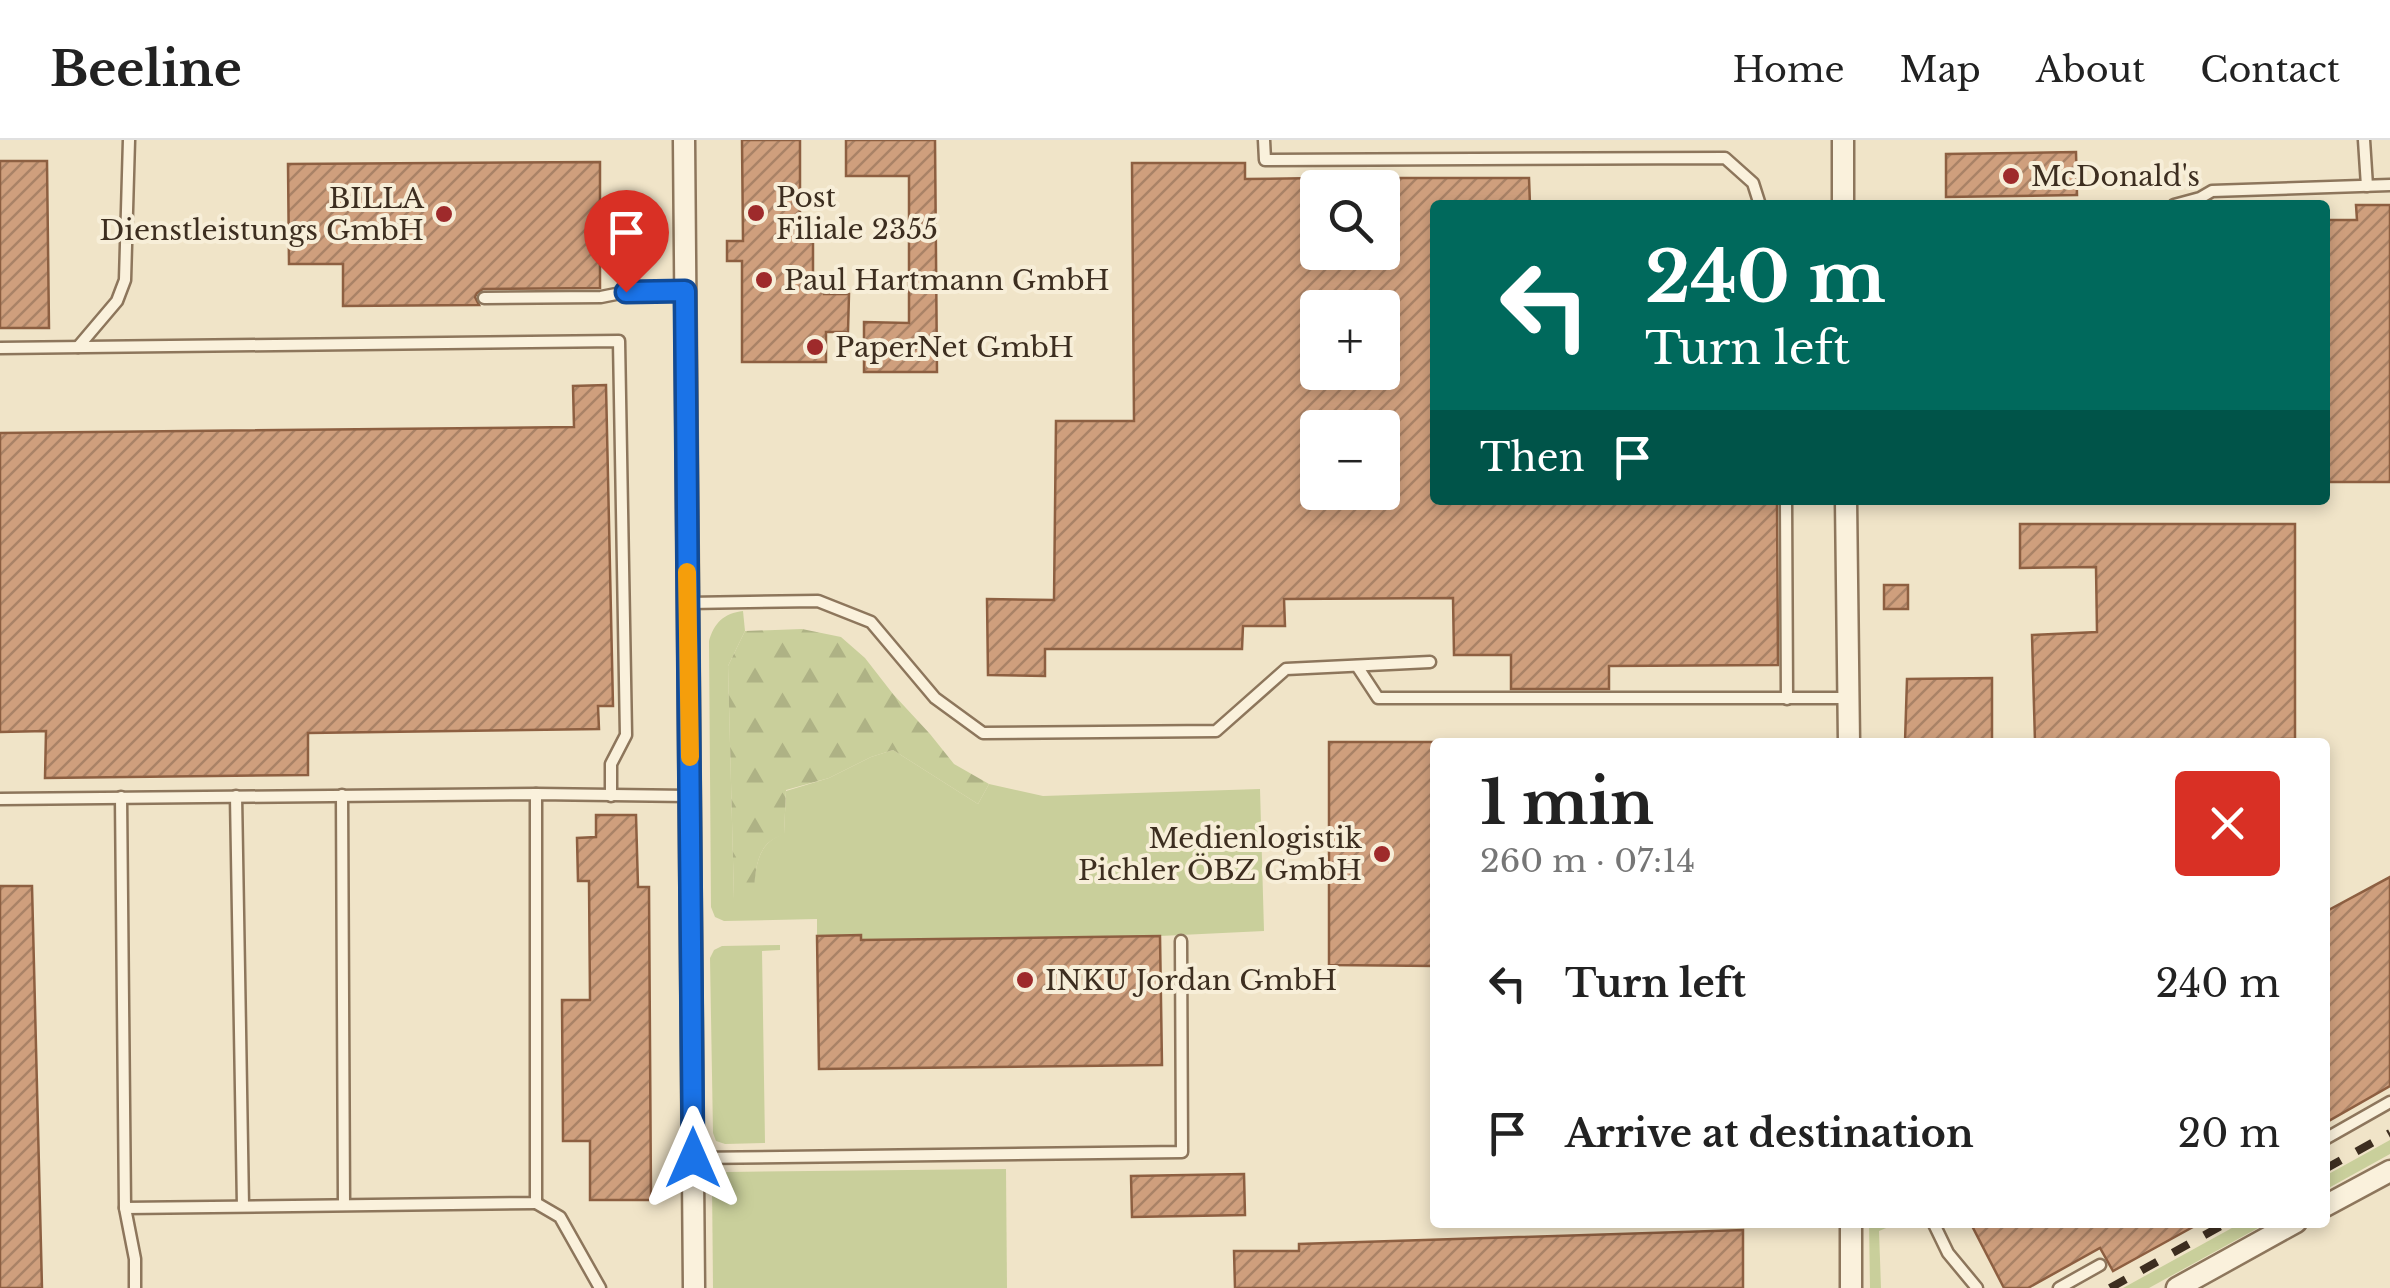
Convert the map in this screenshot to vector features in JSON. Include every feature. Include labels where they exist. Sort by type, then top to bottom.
[{"type":"street","points":[[684,140],[694,1288]]},
{"type":"street","points":[[1843,140],[1843,200]]},
{"type":"street","points":[[1846,505],[1849,738]]},
{"type":"street","points":[[2330,1203],[2390,1171]]},
{"type":"street","points":[[1851,1228],[1851,1288]]},
{"type":"street","points":[[2177,1288],[2285,1228]]},
{"type":"lane","points":[[78,348],[116,302],[126,280],[130,140]]},
{"type":"lane","points":[[1264,140],[1265,160],[1726,158],[1754,183],[1759,200]]},
{"type":"lane","points":[[2364,140],[2367,186]]},
{"type":"lane","points":[[2193,200],[2212,190],[2390,185]]},
{"type":"lane","points":[[484,298],[601,297],[626,292],[685,291]]},
{"type":"lane","points":[[0,348],[619,341],[626,736],[611,764],[611,796]]},
{"type":"lane","points":[[1786,505],[1788,698]]},
{"type":"lane","points":[[688,603],[818,601],[872,622],[935,698],[983,733],[1216,731],[1286,669],[1430,662]]},
{"type":"lane","points":[[1357,666],[1378,698],[1848,698]]},
{"type":"lane","points":[[536,794],[536,1204]]},
{"type":"lane","points":[[342,795],[344,1204]]},
{"type":"lane","points":[[236,796],[243,1206]]},
{"type":"lane","points":[[0,799],[690,796]]},
{"type":"lane","points":[[121,797],[125,1208],[135,1258],[136,1288]]},
{"type":"lane","points":[[693,1158],[1182,1152],[1181,941]]},
{"type":"lane","points":[[2330,1136],[2390,1102]]},
{"type":"lane","points":[[125,1208],[536,1204],[560,1217],[600,1288]]},
{"type":"lane","points":[[1937,1228],[1948,1253],[1976,1288]]},
{"type":"lane","points":[[2060,1288],[2100,1265]]},
{"type":"green space","points":[[743,611],[745,631],[728,666],[734,899],[752,899],[762,852],[774,838],[784,834],[786,791],[829,778],[893,750],[978,804],[989,784],[1043,796],[1260,789],[1264,931],[889,939],[862,1022],[861,935],[817,936],[817,919],[724,921],[715,917],[711,907],[709,641],[721,620]]},
{"type":"green space","points":[[802,629],[841,637],[865,658],[954,764],[989,784],[978,804],[893,750],[829,778],[786,790],[784,835],[762,851],[753,899],[734,899],[728,666],[745,631]]},
{"type":"green space","points":[[780,945],[780,950],[762,951],[765,1143],[725,1144],[716,1141],[713,1133],[710,958],[722,946]]},
{"type":"green space","points":[[2390,1140],[2390,1154],[2330,1187],[2330,1173]]},
{"type":"green space","points":[[1006,1169],[1007,1288],[713,1288],[712,1184],[717,1175]]},
{"type":"green space","points":[[1869,1228],[1886,1228],[1879,1231],[1881,1288],[1870,1288]]},
{"type":"green space","points":[[2232,1228],[2258,1228],[2149,1288],[2123,1288]]},
{"type":"building","points":[[742,140],[800,140],[800,237],[813,237],[813,275],[824,275],[824,294],[849,294],[848,332],[826,332],[826,362],[742,362],[742,261],[727,261],[727,241],[743,241]]},
{"type":"building","points":[[846,140],[935,140],[937,372],[864,372],[864,322],[909,323],[909,176],[846,176]]},
{"type":"building","name":"McDonald's","points":[[2076,152],[2077,195],[1946,197],[1946,154]]},
{"type":"building","points":[[0,161],[47,161],[49,328],[0,328]]},
{"type":"building","name":"BILLA Dienstleistungs GmbH","points":[[600,162],[600,288],[483,289],[475,297],[479,305],[343,306],[343,264],[289,264],[288,164]]},
{"type":"building","points":[[1132,163],[1245,163],[1245,179],[1300,178],[1300,270],[1400,270],[1400,178],[1529,178],[1530,200],[1430,200],[1430,505],[1777,505],[1778,665],[1609,666],[1609,689],[1511,689],[1511,655],[1454,655],[1453,598],[1284,599],[1285,626],[1243,626],[1242,649],[1045,649],[1045,676],[988,675],[987,599],[1054,600],[1056,421],[1134,421]]},
{"type":"building","points":[[2356,205],[2390,205],[2390,482],[2330,482],[2330,220],[2357,220]]},
{"type":"building","points":[[606,385],[613,706],[598,706],[599,729],[308,733],[308,775],[45,778],[46,731],[0,732],[0,433],[574,427],[573,386]]},
{"type":"building","points":[[2020,524],[2295,524],[2295,738],[2035,738],[2032,635],[2097,632],[2096,567],[2020,568]]},
{"type":"building","points":[[1884,585],[1908,585],[1908,609],[1884,609]]},
{"type":"building","points":[[1992,678],[1992,738],[1905,738],[1907,679]]},
{"type":"building","name":"Medienlogistik Pichler ÖBZ GmbH","points":[[1329,742],[1430,742],[1430,966],[1329,965]]},
{"type":"building","points":[[596,815],[636,815],[638,887],[649,887],[651,1200],[590,1200],[590,1141],[563,1141],[562,1000],[590,1000],[589,881],[578,881],[577,838],[596,837]]},
{"type":"building","points":[[2390,877],[2390,1086],[2330,1120],[2330,909]]},
{"type":"building","points":[[0,886],[32,886],[42,1288],[0,1288]]},
{"type":"building","name":"INKU Jordan GmbH","points":[[861,935],[861,940],[1160,936],[1162,1065],[819,1069],[817,936]]},
{"type":"building","points":[[1244,1174],[1245,1215],[1132,1217],[1131,1176]]},
{"type":"building","points":[[1973,1228],[2191,1228],[2113,1271],[2100,1248],[2028,1288],[2004,1288]]},
{"type":"building","points":[[1743,1230],[1743,1288],[1235,1288],[1234,1251],[1299,1251],[1299,1244]]},
{"type":"railway","points":[[2330,1166],[2390,1133]]},
{"type":"railway","points":[[2110,1288],[2217,1228]]},
{"type":"slow traffic","points":[[687,572],[690,757]]},
{"type":"place","name":"McDonald's","points":[[2011,176]]},
{"type":"place","name":"Post Filiale 2355","points":[[756,213]]},
{"type":"place","name":"BILLA Dienstleistungs GmbH","points":[[444,214]]},
{"type":"place","name":"Paul Hartmann GmbH","points":[[764,280]]},
{"type":"place","name":"PaperNet GmbH","points":[[815,347]]},
{"type":"place","name":"Medienlogistik Pichler ÖBZ GmbH","points":[[1382,854]]},
{"type":"place","name":"INKU Jordan GmbH","points":[[1025,980]]},
{"type":"route","points":[[626,292],[685,291],[693,1158]]}]
